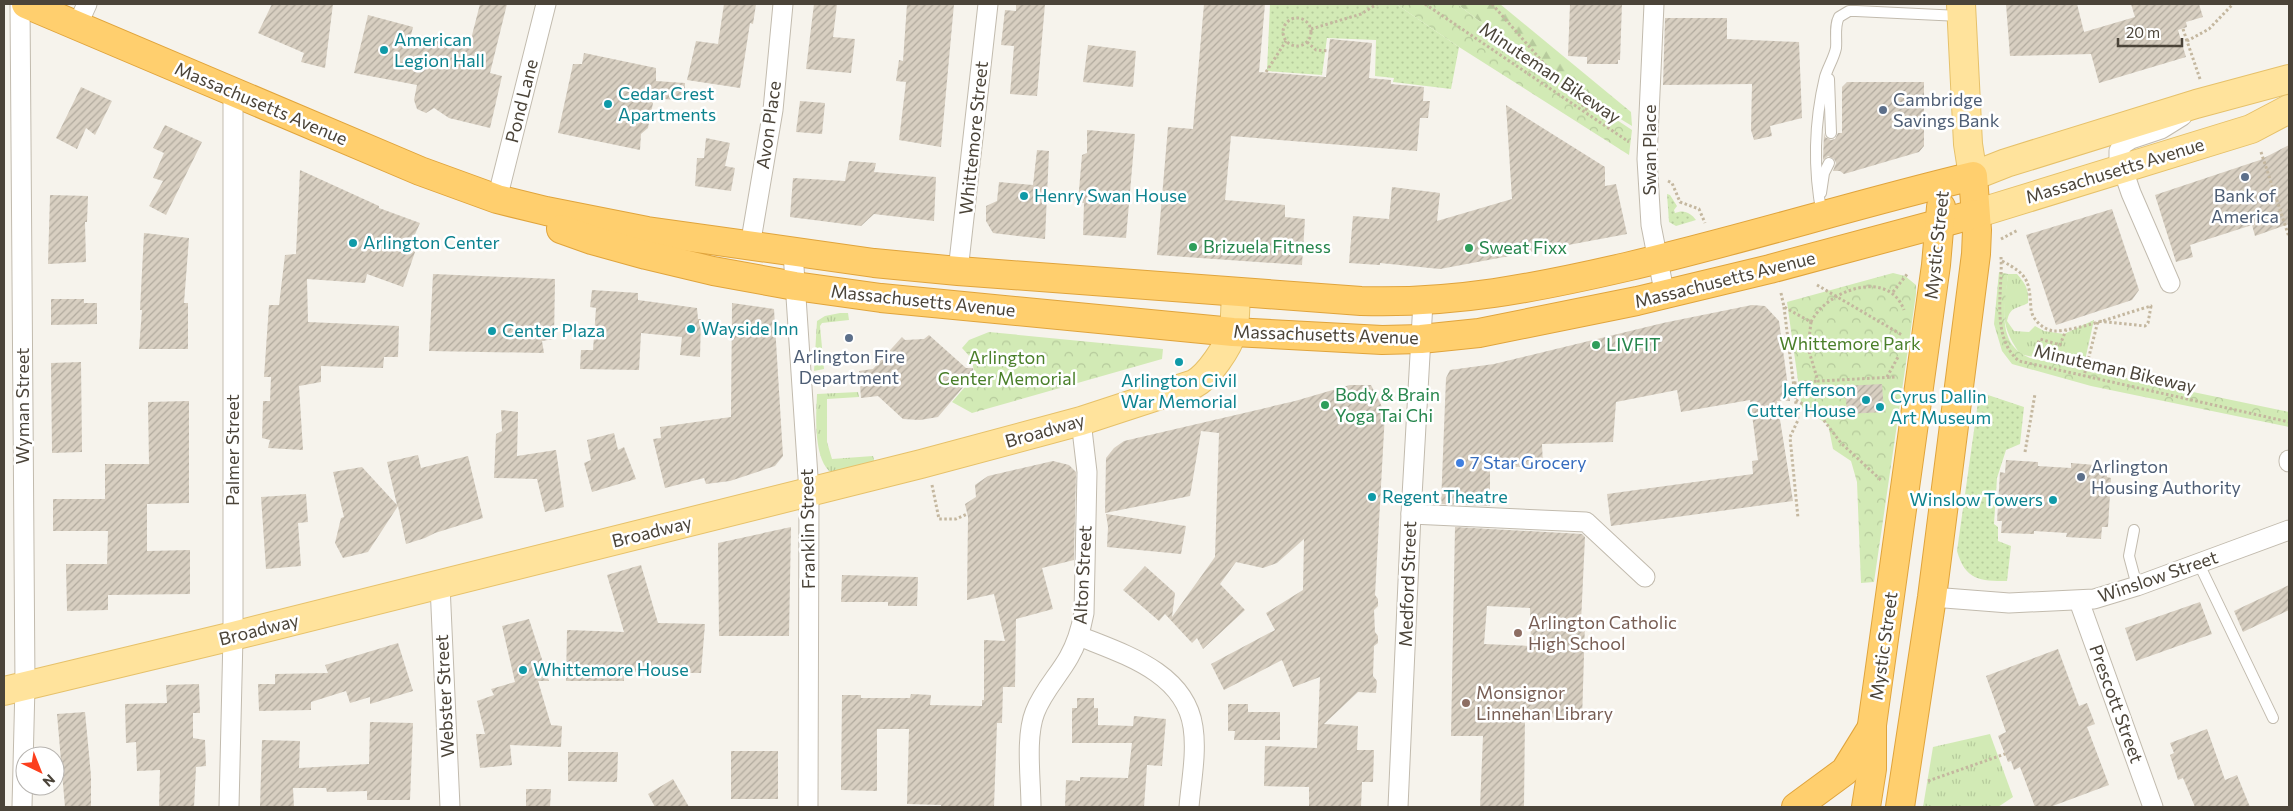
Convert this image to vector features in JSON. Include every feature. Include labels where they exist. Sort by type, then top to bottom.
[{"type":"highway","name":"Massachusetts Avenue","points":[[26,4],[82,15],[233,92],[420,171],[497,199],[545,222],[592,240],[658,258],[795,286],[953,305],[1233,332],[1364,340],[1421,339],[1502,329],[1665,296],[1908,234],[1975,214]]},
{"type":"highway","name":"Massachusetts Avenue","points":[[497,199],[595,222],[793,252],[958,271],[1360,301],[1423,302],[1497,294],[1656,260],[1820,207],[1973,176]]},
{"type":"highway","name":"Mystic Street","points":[[1900,807],[1932,597],[1976,254],[1973,176]]},
{"type":"highway","name":"Mystic Street","points":[[1866,807],[1872,769],[1872,725],[1891,601],[1940,224],[1943,183]]},
{"type":"highway","points":[[1891,601],[1932,597]]},
{"type":"highway","points":[[1796,807],[1845,771],[1863,745],[1872,725]]},
{"type":"main road","points":[[1961,10],[1968,144]]},
{"type":"main road","name":"Massachusetts Avenue","points":[[1973,176],[2198,92],[2289,79]]},
{"type":"main road","name":"Massachusetts Avenue","points":[[1975,214],[2251,129],[2289,109]]},
{"type":"main road","name":"Mystic Street","points":[[1968,144],[1973,176]]},
{"type":"main road","name":"Mystic Street","points":[[1943,183],[1968,144]]},
{"type":"main road","name":"Broadway","points":[[14,688],[440,585],[1081,421],[1194,384],[1203,379],[1211,370],[1233,332],[1236,292]]},
{"type":"street","name":"Wyman Street","points":[[20,4],[14,688],[22,807]]},
{"type":"street","name":"Pond Lane","points":[[497,199],[546,4]]},
{"type":"street","name":"Avon Place","points":[[750,246],[773,110],[783,4]]},
{"type":"street","name":"Whittemore Street","points":[[958,271],[988,4]]},
{"type":"street","name":"Swan Place","points":[[1654,4],[1647,159],[1651,225],[1656,260],[1665,296]]},
{"type":"street","name":"Palmer Street","points":[[229,807],[233,636],[233,92]]},
{"type":"street","points":[[2170,283],[2131,193],[2122,169],[2119,151],[2123,144],[2131,139],[2170,125],[2198,92]]},
{"type":"street","name":"Franklin Street","points":[[793,252],[809,492],[808,807]]},
{"type":"street","name":"Medford Street","points":[[1398,807],[1411,514],[1423,302]]},
{"type":"street","name":"Alton Street","points":[[1031,807],[1030,739],[1034,713],[1079,636],[1084,613],[1087,472],[1081,421]]},
{"type":"street","points":[[1411,514],[1586,522],[1645,577]]},
{"type":"street","name":"Winslow Street","points":[[1932,597],[2008,603],[2079,601],[2112,595],[2289,530]]},
{"type":"street","name":"Webster Street","points":[[440,585],[450,807]]},
{"type":"street","name":"Prescott Street","points":[[2079,601],[2153,807]]},
{"type":"street","points":[[1079,636],[1130,657],[1158,672],[1187,707],[1193,727],[1189,807]]},
{"type":"lane","points":[[1820,207],[1815,156],[1818,113],[1831,61],[1836,49],[1837,20],[1849,12],[1961,10]]},
{"type":"lane","points":[[1831,61],[1829,78],[1831,133]]},
{"type":"lane","points":[[1820,207],[1824,173],[1830,163]]},
{"type":"lane","points":[[2134,530],[2129,556],[2137,586]]},
{"type":"lane","points":[[2199,564],[2273,718]]},
{"type":"path","points":[[1311,28],[1361,14],[1377,4]]},
{"type":"path","name":"Minuteman Bikeway","points":[[1425,4],[1636,148]]},
{"type":"path","points":[[1492,4],[1594,118]]},
{"type":"path","points":[[2187,41],[2209,29],[2233,4]]},
{"type":"path","points":[[1266,72],[1286,41],[1283,30],[1290,19],[1304,19],[1311,28],[1311,37],[1307,42],[1296,46],[1286,41]]},
{"type":"path","points":[[2183,29],[2198,92]]},
{"type":"path","points":[[1307,42],[1316,50],[1328,51]]},
{"type":"path","points":[[2261,152],[2289,237]]},
{"type":"path","points":[[1666,181],[1672,183],[1680,202],[1699,209],[1706,224]]},
{"type":"path","points":[[2001,244],[2001,238],[2018,230]]},
{"type":"path","name":"Minuteman Bikeway","points":[[2001,251],[2001,325],[2005,339],[2018,361],[2289,422]]},
{"type":"path","points":[[2002,260],[2024,277],[2030,288],[2031,308],[2036,321],[2048,329],[2066,329],[2151,306],[2148,323],[2145,326],[2098,321]]},
{"type":"path","points":[[1893,292],[1908,273]]},
{"type":"path","points":[[1817,285],[1904,337]]},
{"type":"path","points":[[1818,381],[1808,348],[1811,322],[1821,308],[1836,297],[1862,287],[1878,287],[1893,292],[1906,313]]},
{"type":"path","points":[[1781,293],[1798,420],[1790,437],[1798,518]]},
{"type":"path","points":[[1784,307],[1811,322]]},
{"type":"path","points":[[2001,325],[2007,321]]},
{"type":"path","points":[[2084,377],[2098,321]]},
{"type":"path","points":[[1903,343],[1905,329]]},
{"type":"path","points":[[2038,343],[2040,339],[2060,345],[2066,329]]},
{"type":"path","points":[[1887,377],[1898,355]]},
{"type":"path","points":[[1794,383],[1897,376]]},
{"type":"path","points":[[2025,452],[2035,394]]},
{"type":"path","points":[[1796,400],[1819,414],[1841,443],[1885,483]]},
{"type":"path","points":[[932,484],[939,519],[956,519],[967,514]]},
{"type":"path","points":[[1921,784],[2005,754]]},
{"type":"green space","points":[[1270,4],[1396,4],[1459,47],[1451,89],[1393,82],[1394,78],[1375,76],[1376,40],[1327,38],[1322,75],[1267,71]]},
{"type":"green space","points":[[1396,4],[1457,4],[1555,79],[1632,130],[1629,155],[1459,47]]},
{"type":"green space","points":[[1457,4],[1500,4],[1631,112],[1632,126],[1555,79]]},
{"type":"green space","points":[[1667,194],[1670,195],[1677,206],[1674,210],[1675,213],[1687,212],[1696,220],[1676,226],[1669,222]]},
{"type":"green space","points":[[1999,272],[2008,274],[2005,310],[2007,333],[2011,343],[2019,352],[2030,358],[2289,412],[2289,427],[2091,386],[2012,364],[2002,351],[1994,324]]},
{"type":"green space","name":"Whittemore Park","points":[[1893,273],[1905,276],[1916,285],[1916,294],[1874,582],[1861,583],[1857,482],[1851,461],[1833,449],[1828,424],[1802,409],[1787,302]]},
{"type":"green space","points":[[2008,274],[2017,274],[2025,284],[2028,294],[2028,303],[2012,310],[2008,316],[2007,321],[2014,331],[2029,332],[2035,326],[2044,331],[2064,334],[2094,320],[2083,369],[2020,354],[2005,324],[2004,307]]},
{"type":"green space","points":[[848,313],[849,320],[822,323],[820,326],[824,369],[814,371],[817,321],[825,316]]},
{"type":"green space","name":"Arlington Center Memorial","points":[[989,332],[1163,349],[1162,359],[972,413],[952,402],[964,388],[976,386],[972,359],[962,348],[969,340]]},
{"type":"green space","points":[[858,392],[859,397],[827,399],[827,442],[832,459],[873,456],[875,463],[833,474],[822,460],[819,449],[816,426],[817,394]]},
{"type":"green space","points":[[1982,393],[2024,407],[2020,444],[2006,450],[1997,478],[1994,524],[1998,527],[1998,541],[2011,546],[2007,581],[1975,577],[1964,568],[1957,551],[1979,395]]},
{"type":"green space","points":[[1990,734],[2013,797],[1998,807],[1923,807],[1933,747]]},
{"type":"building","points":[[272,4],[333,4],[325,68],[301,62],[304,53],[258,33]]},
{"type":"building","points":[[480,4],[507,4],[490,73],[502,76],[490,128],[449,118],[434,108],[426,113],[417,109],[414,100],[417,85],[354,73],[368,15],[413,27],[411,35],[469,47]]},
{"type":"building","points":[[724,4],[756,4],[753,24],[750,23],[740,88],[687,80],[696,41],[718,44]]},
{"type":"building","points":[[814,4],[837,4],[833,37],[855,39],[851,73],[806,69]]},
{"type":"building","points":[[907,4],[954,4],[941,147],[899,140],[906,82],[896,81],[899,60],[903,61]]},
{"type":"building","points":[[1016,4],[1045,4],[1037,96],[1010,94],[1014,46],[1001,45],[1005,10],[1016,11]]},
{"type":"building","points":[[1204,4],[1265,4],[1259,72],[1326,77],[1330,39],[1372,43],[1369,78],[1391,80],[1391,84],[1424,87],[1423,101],[1430,101],[1428,118],[1420,118],[1417,151],[1231,136],[1225,200],[1285,205],[1285,217],[1305,219],[1302,265],[1157,255],[1168,127],[1193,129]]},
{"type":"building","points":[[1570,4],[1622,4],[1620,60],[1618,60],[1618,64],[1587,64],[1587,57],[1568,56]]},
{"type":"building","points":[[2006,4],[2077,4],[2084,32],[2135,17],[2131,4],[2199,4],[2203,17],[2186,22],[2187,27],[2178,30],[2186,57],[2099,83],[2091,54],[2010,56]]},
{"type":"building","points":[[1665,18],[1727,18],[1727,39],[1799,42],[1802,118],[1770,126],[1772,136],[1754,140],[1751,130],[1752,84],[1663,85]]},
{"type":"building","points":[[1088,45],[1136,51],[1133,87],[1083,82]]},
{"type":"building","name":"Cedar Crest Apartments","points":[[584,53],[656,68],[656,81],[685,83],[684,101],[654,98],[648,128],[641,134],[640,150],[558,133],[573,64],[582,64]]},
{"type":"building","name":"Cambridge Savings Bank","points":[[1847,82],[1924,82],[1924,146],[1919,152],[1844,174],[1840,171],[1833,171],[1836,163],[1834,159],[1828,156],[1823,160],[1824,133],[1825,137],[1831,140],[1835,139],[1838,133],[1842,133],[1842,87]]},
{"type":"building","points":[[81,87],[112,101],[95,135],[86,128],[77,149],[56,138]]},
{"type":"building","points":[[800,101],[825,103],[822,134],[796,132]]},
{"type":"building","points":[[1506,105],[1605,167],[1605,186],[1616,184],[1627,234],[1440,269],[1380,263],[1380,265],[1349,263],[1353,216],[1389,219],[1392,187],[1440,193],[1437,221],[1512,199]]},
{"type":"building","points":[[165,125],[202,142],[166,215],[149,206],[163,181],[153,178],[164,153],[153,148]]},
{"type":"building","points":[[1087,130],[1135,134],[1126,238],[1083,235],[1084,203],[1078,202],[1082,155],[1087,153]]},
{"type":"building","points":[[706,138],[730,143],[725,166],[735,168],[731,191],[695,186],[697,158],[704,158]]},
{"type":"building","points":[[2289,145],[2289,224],[2255,236],[2252,225],[2190,245],[2193,257],[2176,262],[2155,195],[2260,160]]},
{"type":"building","name":"Henry Swan House","points":[[1037,150],[1049,151],[1045,239],[993,233],[986,221],[986,206],[997,201],[999,182],[1033,185]]},
{"type":"building","points":[[849,161],[876,163],[874,172],[936,177],[934,221],[874,214],[861,226],[790,217],[793,178],[845,181]]},
{"type":"building","points":[[300,170],[379,206],[379,208],[420,223],[409,248],[415,252],[403,287],[367,274],[365,283],[307,279],[308,322],[399,326],[398,357],[384,357],[383,368],[321,366],[321,382],[299,386],[303,450],[268,448],[270,440],[262,438],[263,401],[270,401],[271,377],[264,377],[269,305],[279,305],[285,255],[296,254]]},
{"type":"building","points":[[50,195],[88,196],[87,222],[85,222],[86,262],[48,264]]},
{"type":"building","points":[[2112,209],[2139,290],[2132,300],[2056,325],[2026,235]]},
{"type":"building","points":[[144,233],[189,238],[184,303],[188,303],[188,349],[139,349]]},
{"type":"building","name":"Center Plaza","points":[[433,274],[555,279],[554,339],[542,341],[544,353],[429,351]]},
{"type":"building","points":[[592,290],[638,293],[638,300],[697,308],[698,319],[701,319],[700,357],[680,355],[682,337],[641,333],[639,370],[580,369],[581,350],[593,350],[596,308],[590,307]]},
{"type":"building","points":[[51,299],[84,299],[84,303],[97,303],[97,324],[51,325]]},
{"type":"building","points":[[732,303],[774,309],[783,456],[775,466],[730,481],[706,484],[704,478],[665,488],[653,439],[661,438],[660,427],[731,417]]},
{"type":"building","points":[[1752,305],[1765,306],[1779,321],[1790,401],[1777,401],[1793,501],[1611,526],[1607,494],[1753,474],[1752,461],[1758,460],[1750,400],[1681,412],[1677,390],[1616,402],[1613,442],[1542,444],[1543,465],[1490,469],[1490,506],[1441,504],[1446,378],[1450,370],[1494,364],[1663,323]]},
{"type":"building","name":"Arlington Fire Department","points":[[929,335],[966,368],[973,368],[974,385],[964,386],[938,417],[920,420],[903,419],[878,396],[861,398],[859,371],[873,369],[902,337],[905,340],[924,339]]},
{"type":"building","points":[[81,362],[82,452],[52,453],[51,363]]},
{"type":"building","name":"Jefferson Cutter House","points":[[1882,384],[1884,412],[1847,414],[1845,386]]},
{"type":"building","points":[[1350,385],[1371,385],[1385,413],[1375,595],[1378,599],[1378,606],[1374,610],[1375,632],[1378,636],[1378,643],[1374,646],[1373,676],[1377,681],[1376,693],[1358,692],[1324,724],[1358,726],[1357,750],[1374,750],[1373,782],[1362,782],[1361,807],[1309,807],[1309,787],[1264,786],[1265,746],[1317,748],[1320,677],[1293,687],[1282,660],[1224,690],[1211,664],[1275,630],[1266,613],[1303,590],[1304,539],[1277,563],[1263,568],[1236,562],[1220,584],[1245,610],[1203,649],[1197,638],[1192,643],[1165,614],[1159,621],[1123,590],[1145,566],[1175,593],[1172,617],[1215,557],[1219,433],[1201,431],[1190,496],[1105,513],[1106,458],[1114,448],[1124,441],[1295,401]]},
{"type":"building","points":[[189,401],[189,503],[147,504],[147,551],[190,550],[190,594],[108,595],[108,610],[67,611],[66,564],[107,564],[108,531],[53,531],[53,499],[105,499],[105,464],[149,464],[148,402]]},
{"type":"building","points":[[501,410],[518,412],[517,456],[556,450],[564,507],[545,512],[537,479],[494,478],[496,434],[502,431]]},
{"type":"building","points":[[614,433],[618,450],[624,447],[636,479],[592,492],[584,463],[591,460],[587,440]]},
{"type":"building","points":[[418,455],[421,468],[468,456],[483,518],[406,544],[398,506],[368,552],[343,558],[335,543],[341,518],[344,517],[333,472],[362,467],[397,505],[387,462]]},
{"type":"building","name":"Winslow Towers","points":[[2006,460],[2038,462],[2038,466],[2071,468],[2071,463],[2107,466],[2107,477],[2111,478],[2108,527],[2102,527],[2101,539],[2066,537],[2067,533],[2034,531],[2034,534],[2001,533],[2002,521],[1997,521],[2000,472],[2005,473]]},
{"type":"building","points":[[1053,461],[1069,465],[1076,472],[1074,560],[1042,568],[1053,609],[1016,619],[1015,687],[1003,687],[1002,723],[997,723],[994,807],[941,807],[941,805],[907,804],[909,729],[877,729],[877,791],[841,790],[842,695],[861,695],[861,698],[910,698],[911,694],[931,695],[930,705],[982,706],[982,700],[984,700],[984,640],[1005,641],[994,594],[967,600],[968,517],[965,504],[976,497],[975,485],[988,476]]},
{"type":"building","points":[[306,494],[308,522],[298,523],[301,566],[266,569],[261,497]]},
{"type":"building","points":[[1106,514],[1186,526],[1181,554],[1107,547],[1108,527]]},
{"type":"building","points":[[791,527],[789,636],[719,636],[718,543]]},
{"type":"building","points":[[1455,527],[1582,534],[1585,537],[1581,622],[1585,622],[1582,720],[1525,715],[1524,807],[1480,807],[1483,736],[1451,736]],"holes":[[[1487,606],[1530,608],[1531,646],[1484,644]]]},
{"type":"building","points":[[641,565],[658,623],[705,624],[701,673],[624,672],[624,681],[566,681],[567,630],[624,632],[607,575]]},
{"type":"building","points":[[842,575],[918,577],[917,606],[888,606],[888,602],[841,602]]},
{"type":"building","points":[[2289,585],[2289,610],[2243,632],[2234,611]]},
{"type":"building","points":[[2200,602],[2212,634],[2136,661],[2125,628]]},
{"type":"building","points":[[529,619],[549,681],[538,681],[551,725],[562,726],[561,747],[510,745],[512,765],[480,768],[476,734],[485,734],[477,701],[494,695],[491,689],[515,682],[502,626]]},
{"type":"building","points":[[398,643],[413,691],[370,704],[370,697],[350,703],[346,691],[311,702],[311,710],[259,711],[258,684],[275,684],[275,674],[328,673],[325,665]]},
{"type":"building","points":[[2058,649],[2079,706],[2087,703],[2095,724],[2087,727],[2109,785],[2050,807],[2035,807],[2020,767],[2014,770],[2011,761],[2008,762],[1998,736],[2006,732],[1986,676]]},
{"type":"building","points":[[199,684],[200,713],[193,713],[193,738],[205,740],[206,766],[196,767],[194,807],[159,807],[160,770],[137,771],[136,742],[126,743],[125,704],[167,703],[166,685]]},
{"type":"building","points":[[1077,698],[1094,698],[1094,708],[1098,708],[1098,725],[1133,726],[1134,716],[1166,719],[1162,766],[1147,765],[1144,807],[1065,807],[1066,780],[1080,781],[1080,777],[1128,778],[1132,743],[1072,743],[1072,708],[1077,708]]},
{"type":"building","points":[[1228,704],[1248,704],[1248,712],[1280,712],[1280,740],[1234,740],[1235,731],[1228,731]]},
{"type":"building","points":[[85,712],[91,776],[91,807],[65,807],[65,746],[60,746],[57,714]]},
{"type":"building","points":[[370,722],[413,723],[410,800],[367,800],[367,791],[327,792],[326,788],[293,788],[294,807],[260,807],[262,740],[300,741],[299,768],[369,764]]},
{"type":"building","points":[[2207,729],[2225,780],[2237,775],[2250,807],[2195,807],[2183,778],[2178,780],[2170,755],[2174,753],[2170,743]]},
{"type":"building","points":[[731,751],[778,751],[778,799],[731,799]]},
{"type":"building","points":[[568,752],[618,752],[617,782],[568,781]]},
{"type":"building","points":[[673,779],[689,807],[655,807],[648,794]]},
{"type":"building","points":[[526,789],[551,789],[550,807],[526,807]]},
{"type":"place","name":"American Legion Hall","points":[[384,50]]},
{"type":"place","name":"Cedar Crest Apartments","points":[[608,104]]},
{"type":"place","name":"Cambridge Savings Bank","points":[[1883,110]]},
{"type":"place","name":"Bank of America","points":[[2245,177]]},
{"type":"place","name":"Henry Swan House","points":[[1024,196]]},
{"type":"place","name":"Arlington Center","points":[[353,243]]},
{"type":"place","name":"Brizuela Fitness","points":[[1193,247]]},
{"type":"place","name":"Sweat Fixx","points":[[1469,248]]},
{"type":"place","name":"Wayside Inn","points":[[691,329]]},
{"type":"place","name":"Center Plaza","points":[[492,331]]},
{"type":"place","name":"Arlington Fire Department","points":[[849,338]]},
{"type":"place","name":"LIVFIT","points":[[1596,345]]},
{"type":"place","name":"Arlington Civil War Memorial","points":[[1179,362]]},
{"type":"place","name":"Jefferson Cutter House","points":[[1866,400]]},
{"type":"place","name":"Body & Brain Yoga Tai Chi","points":[[1325,405]]},
{"type":"place","name":"Cyrus Dallin Art Museum","points":[[1880,407]]},
{"type":"place","name":"7 Star Grocery","points":[[1460,463]]},
{"type":"place","name":"Arlington Housing Authority","points":[[2081,477]]},
{"type":"place","name":"Regent Theatre","points":[[1372,497]]},
{"type":"place","name":"Winslow Towers","points":[[2053,500]]},
{"type":"place","name":"Arlington Catholic High School","points":[[1518,633]]},
{"type":"place","name":"Whittemore House","points":[[523,670]]},
{"type":"place","name":"Monsignor Linnehan Library","points":[[1466,703]]}]
